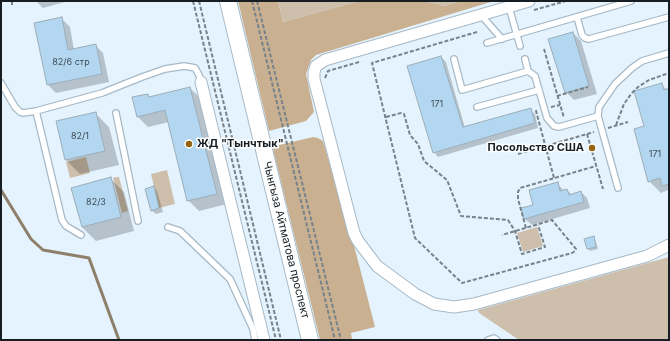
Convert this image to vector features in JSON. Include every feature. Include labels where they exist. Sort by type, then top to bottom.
[{"type":"main road","name":"Чынгыза Айтматова проспект","points":[[228,1],[310,340]]},
{"type":"street","points":[[530,6],[509,7],[325,60],[316,66],[314,79],[354,233],[358,241],[366,253],[385,273],[423,300],[434,304],[454,307],[474,304],[647,256],[669,246]]},
{"type":"street","points":[[201,82],[264,340]]},
{"type":"lane","points":[[487,43],[631,1]]},
{"type":"lane","points":[[509,7],[520,46]]},
{"type":"lane","points":[[481,15],[502,38]]},
{"type":"lane","points":[[577,17],[582,35],[589,39],[669,17]]},
{"type":"lane","points":[[618,188],[598,116],[599,106],[623,76],[642,61],[669,53]]},
{"type":"lane","points":[[454,59],[462,90],[528,71]]},
{"type":"lane","points":[[525,59],[528,71],[535,76],[547,118],[550,123],[559,127],[598,116]]},
{"type":"lane","points":[[1,83],[11,102],[20,112],[36,111],[102,93],[165,69],[184,66],[195,68],[201,82]]},
{"type":"lane","points":[[477,107],[539,90]]},
{"type":"lane","points":[[36,111],[62,220],[66,226],[81,235]]},
{"type":"lane","points":[[116,113],[138,221]]},
{"type":"lane","points":[[168,227],[180,231],[230,279],[253,329],[256,340]]},
{"type":"lane","points":[[488,340],[494,338],[497,340]]},
{"type":"path","points":[[193,1],[276,340]]},
{"type":"path","points":[[199,1],[281,340]]},
{"type":"path","points":[[252,1],[336,340]]},
{"type":"path","points":[[257,1],[341,340]]},
{"type":"path","points":[[530,6],[566,1]]},
{"type":"path","points":[[477,32],[372,63],[415,238],[462,283],[575,251],[575,247],[552,220],[502,235]]},
{"type":"path","points":[[544,49],[566,125]]},
{"type":"path","points":[[325,81],[325,77],[328,72],[363,61]]},
{"type":"path","points":[[616,125],[624,104],[638,87],[649,80],[669,73]]},
{"type":"path","points":[[558,96],[588,87]]},
{"type":"path","points":[[536,111],[554,178]]},
{"type":"path","points":[[386,117],[401,113],[404,114],[410,135],[418,144],[424,161],[447,180],[461,216],[508,220],[515,231],[522,254],[545,247],[538,224]]},
{"type":"path","points":[[518,154],[628,122]]},
{"type":"path","points":[[587,134],[603,189]]},
{"type":"path","points":[[526,228],[518,200],[518,192],[524,187],[596,166]]},
{"type":"shaded area","points":[[238,1],[278,1],[283,22],[359,1],[424,1],[445,6],[461,1],[494,1],[316,55],[311,60],[306,74],[314,112],[306,121],[269,131]]},
{"type":"shaded area","points":[[278,1],[359,1],[283,22]]},
{"type":"shaded area","points":[[424,1],[461,1],[445,6]]},
{"type":"shaded area","points":[[313,137],[323,141],[356,253],[375,327],[351,333],[352,340],[320,340],[273,149],[275,146]]},
{"type":"shaded area","points":[[86,157],[90,173],[70,178],[66,162]]},
{"type":"shaded area","points":[[167,170],[175,204],[159,208],[151,174]]},
{"type":"shaded area","points":[[119,177],[128,211],[122,213],[113,178]]},
{"type":"shaded area","points":[[537,227],[543,246],[523,252],[517,233]]},
{"type":"shaded area","points":[[669,257],[669,340],[519,340],[479,313],[478,310]]},
{"type":"building","points":[[62,17],[68,50],[96,44],[102,74],[47,85],[34,23]]},
{"type":"building","points":[[573,32],[589,86],[565,93],[548,39]]},
{"type":"building","points":[[441,56],[463,127],[531,108],[535,123],[433,153],[407,66]]},
{"type":"building","points":[[662,83],[664,90],[669,88],[669,184],[662,186],[660,178],[648,182],[634,129],[644,126],[634,91]]},
{"type":"building","name":"ЖД \"Тынчтык\"","points":[[190,87],[217,194],[187,201],[165,110],[137,117],[132,97],[148,94],[149,97]]},
{"type":"building","points":[[96,112],[105,151],[65,160],[56,121]]},
{"type":"building","points":[[111,177],[121,217],[82,227],[71,188]]},
{"type":"building","points":[[558,182],[560,191],[567,189],[569,195],[581,191],[584,202],[524,219],[521,208],[533,205],[529,190]]},
{"type":"building","points":[[154,186],[159,208],[151,211],[145,189]]},
{"type":"building","points":[[594,236],[596,247],[587,249],[584,239]]},
{"type":"waterway","points":[[1,190],[31,239],[43,250],[89,258],[119,340]]},
{"type":"place","name":"ЖД \"Тынчтык\"","points":[[189,144]]},
{"type":"place","name":"Посольство США","points":[[592,148]]}]
